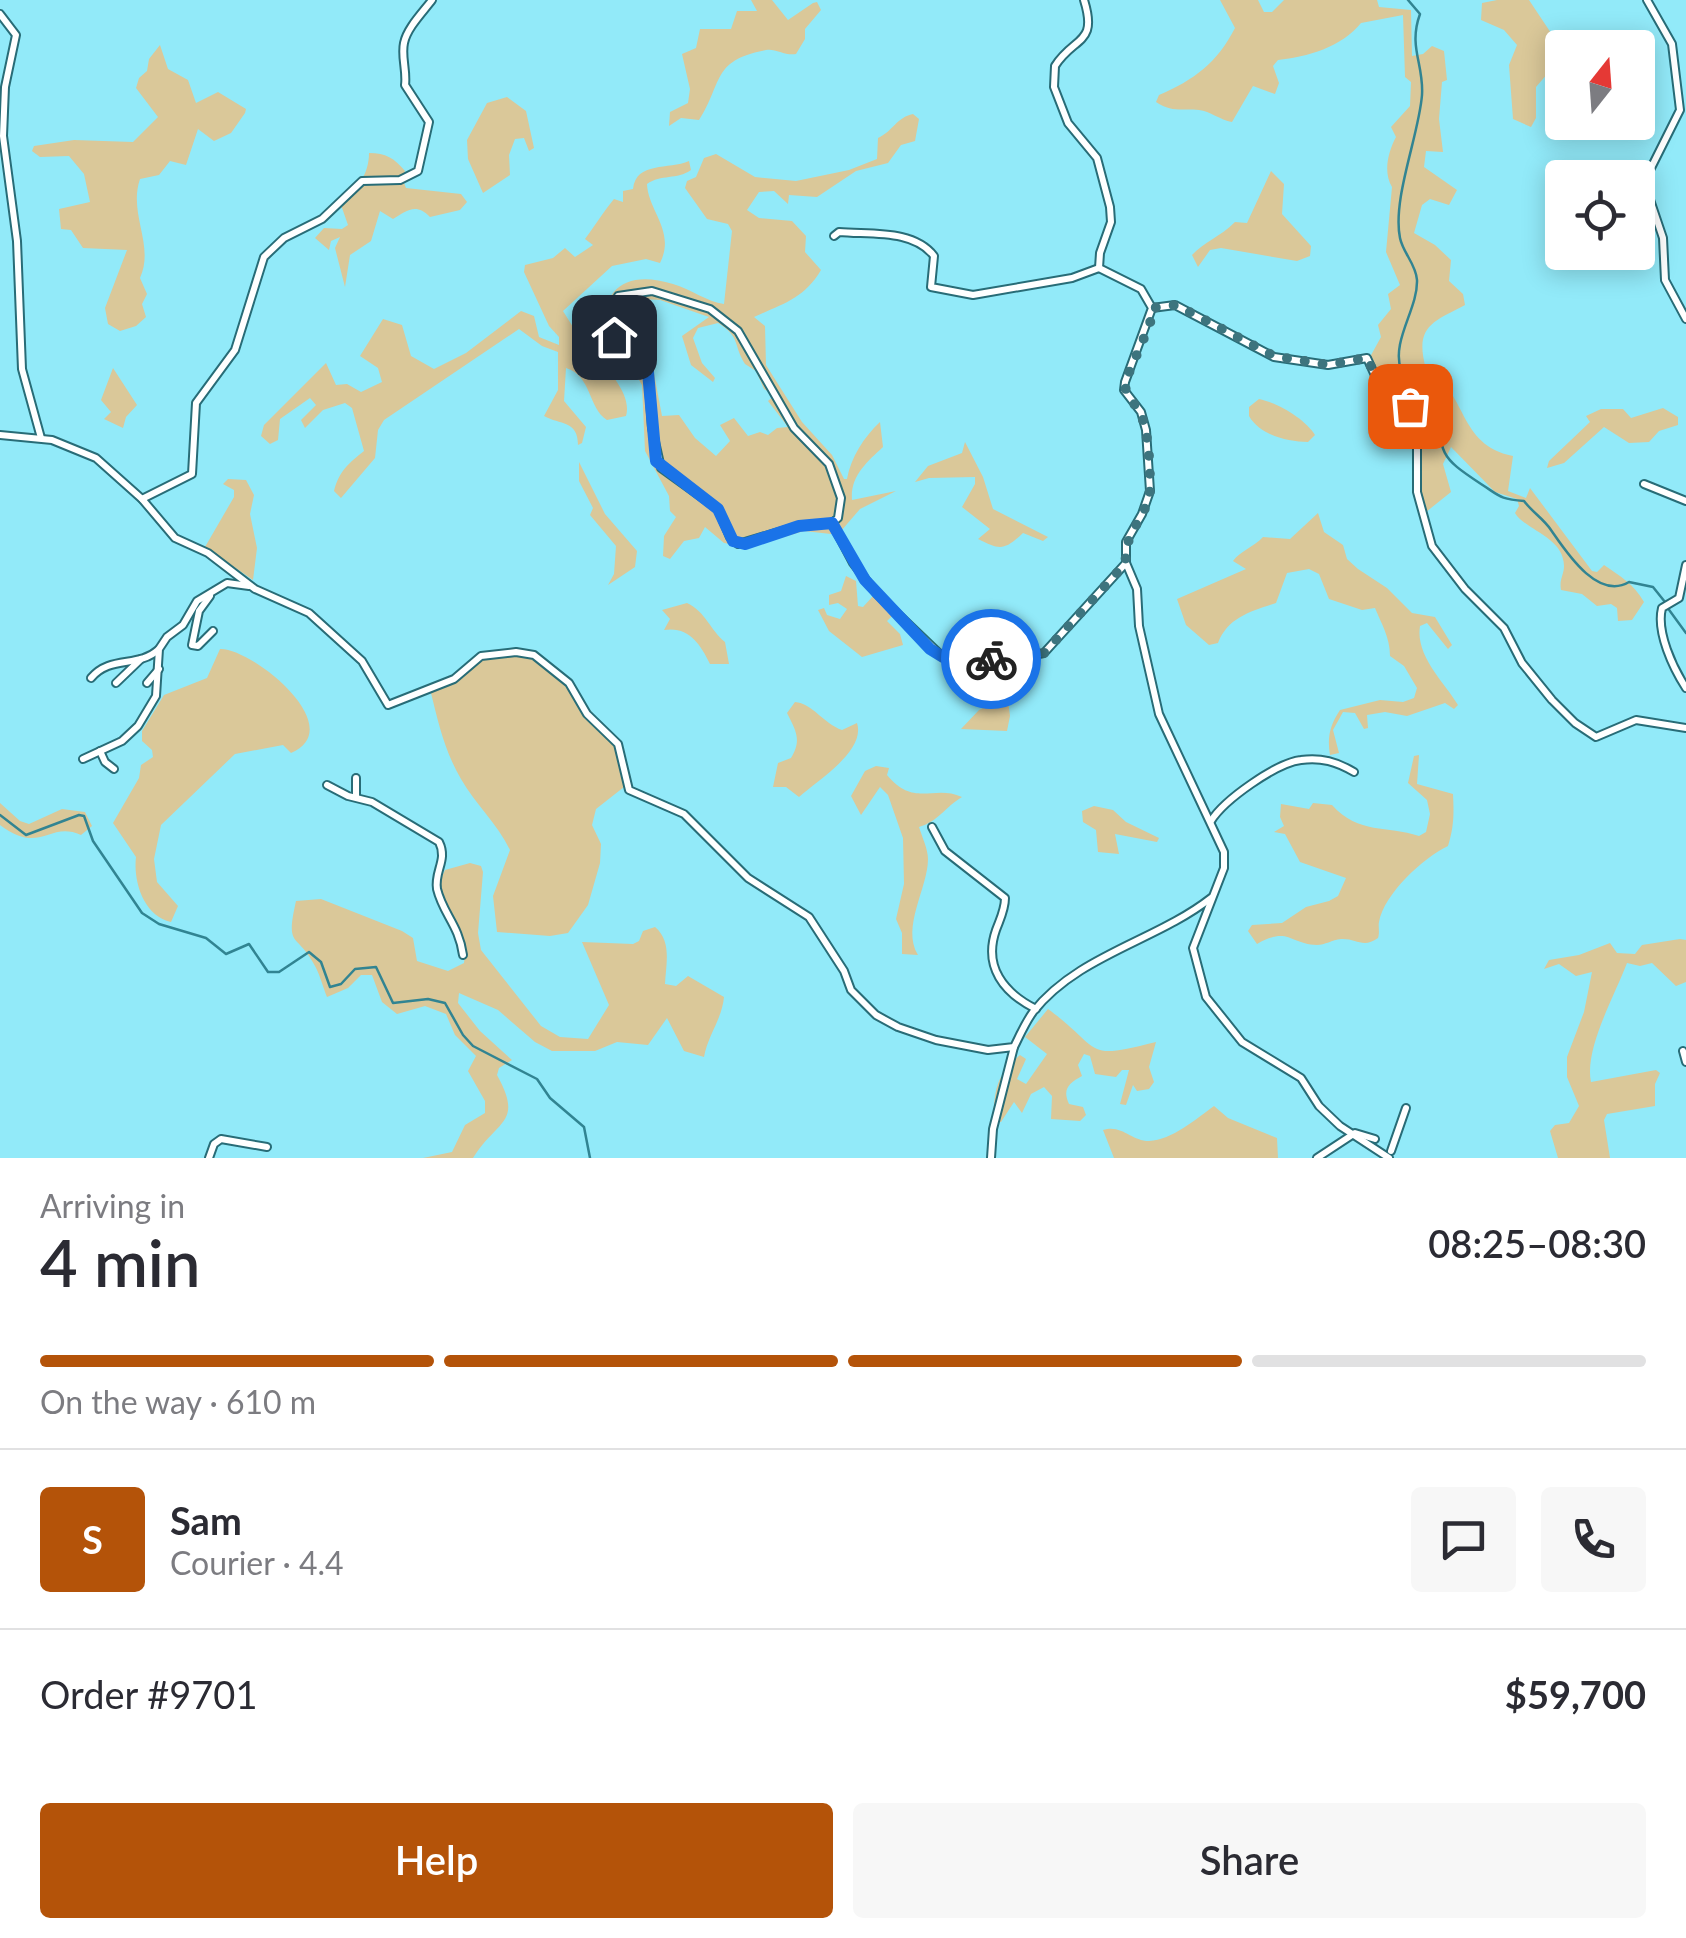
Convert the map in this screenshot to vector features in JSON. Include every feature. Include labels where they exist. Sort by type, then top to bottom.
[{"type":"street","points":[[142,499],[192,474],[196,403],[235,350],[266,253],[284,238],[322,219],[362,181],[400,180],[418,171],[429,122],[405,86],[407,66],[403,48],[406,36],[432,0]]},
{"type":"street","points":[[1084,0],[1089,17],[1086,36],[1060,58],[1055,66],[1054,87],[1073,134],[1095,154],[1101,167],[1112,214],[1099,268]]},
{"type":"street","points":[[1647,0],[1672,44],[1680,110],[1644,182],[1663,238],[1665,280],[1686,319]]},
{"type":"street","points":[[0,14],[16,39],[6,87],[3,136],[17,241],[22,369],[41,438]]},
{"type":"street","points":[[834,236],[839,232],[885,235],[915,242],[934,256],[931,287],[960,295],[1072,278],[1099,268],[1141,289],[1152,308],[1150,324],[1124,390],[1141,412],[1146,430],[1150,491],[1126,542],[1126,563],[1137,589],[1140,626],[1159,714],[1211,822],[1224,862],[1193,948],[1208,1001],[1242,1042],[1301,1078],[1319,1106],[1351,1134],[1390,1155],[1406,1108]]},
{"type":"street","points":[[641,291],[668,293],[710,309],[738,332],[794,428],[829,464],[840,498],[838,518],[832,523],[799,526],[738,544],[730,537],[718,509],[661,468],[656,461],[648,372],[612,331],[618,296],[641,291]]},
{"type":"street","points":[[1152,308],[1176,305],[1274,356],[1328,365],[1367,358],[1378,382],[1410,406],[1417,439],[1417,492],[1429,540],[1465,589],[1504,628],[1522,663],[1552,700],[1575,724],[1596,736],[1636,720],[1686,728]]},
{"type":"street","points":[[0,435],[41,438],[90,454],[142,499],[176,538],[208,553],[250,586]]},
{"type":"street","points":[[1644,484],[1686,501]]},
{"type":"street","points":[[832,523],[853,562],[877,594],[943,657],[1008,660],[1044,653],[1126,563]]},
{"type":"street","points":[[1686,566],[1679,598],[1662,608],[1660,619],[1686,688]]},
{"type":"street","points":[[83,759],[129,737],[156,696],[159,649],[166,636],[183,625],[197,601],[232,581],[308,613],[362,660],[388,704],[454,680],[480,656],[534,654],[568,683],[587,714],[618,744],[629,790],[684,814],[748,878],[800,909],[821,931],[851,990],[876,1015],[936,1040],[988,1050],[1014,1047]]},
{"type":"street","points":[[213,591],[199,611],[192,645],[198,646],[213,632]]},
{"type":"street","points":[[116,684],[142,658],[159,649]]},
{"type":"street","points":[[90,678],[105,664],[142,658]]},
{"type":"street","points":[[147,684],[159,668]]},
{"type":"street","points":[[100,750],[114,770]]},
{"type":"street","points":[[1211,822],[1233,797],[1300,760],[1330,760],[1354,772]]},
{"type":"street","points":[[356,778],[356,797]]},
{"type":"street","points":[[327,785],[372,802],[439,842],[443,860],[438,890],[461,934],[463,956]]},
{"type":"street","points":[[932,827],[946,851],[1005,898],[994,934],[993,962],[1013,997],[1036,1009]]},
{"type":"street","points":[[991,1158],[993,1129],[1014,1047],[1036,1009],[1072,975],[1168,926],[1212,898]]},
{"type":"street","points":[[1683,1051],[1686,1062]]},
{"type":"street","points":[[1317,1158],[1351,1134],[1375,1139]]},
{"type":"street","points":[[209,1158],[221,1138],[267,1147]]},
{"type":"shaded area","points":[[751,0],[772,0],[788,20],[813,3],[817,2],[821,10],[805,29],[805,39],[796,54],[766,50],[736,60],[721,75],[699,120],[681,118],[669,126],[670,112],[688,103],[690,89],[682,54],[696,48],[700,29],[731,29],[737,11],[757,11]]},
{"type":"shaded area","points":[[1220,0],[1258,0],[1264,12],[1272,12],[1284,0],[1377,0],[1379,7],[1411,10],[1412,56],[1423,54],[1432,46],[1444,51],[1447,80],[1442,82],[1439,119],[1443,152],[1426,151],[1424,167],[1457,190],[1449,205],[1430,199],[1422,205],[1414,233],[1451,260],[1449,281],[1463,294],[1465,305],[1429,327],[1423,343],[1426,369],[1449,390],[1482,441],[1513,456],[1508,491],[1526,498],[1530,488],[1592,571],[1597,572],[1604,565],[1636,590],[1644,602],[1632,620],[1618,621],[1617,608],[1611,604],[1597,606],[1582,594],[1561,590],[1564,566],[1558,548],[1520,519],[1515,513],[1517,499],[1495,492],[1451,447],[1443,464],[1451,492],[1426,512],[1420,497],[1420,433],[1412,404],[1376,374],[1370,357],[1381,337],[1378,325],[1391,309],[1388,294],[1400,285],[1386,252],[1392,187],[1388,162],[1396,137],[1391,127],[1410,106],[1403,15],[1361,23],[1323,49],[1278,60],[1273,66],[1279,83],[1275,94],[1253,86],[1232,122],[1203,111],[1172,109],[1156,102],[1159,95],[1203,69],[1228,40],[1235,28]]},
{"type":"shaded area","points":[[1529,0],[1549,30],[1545,30],[1545,77],[1536,87],[1536,118],[1531,127],[1513,119],[1509,65],[1517,45],[1504,30],[1481,20],[1482,3]]},
{"type":"shaded area","points":[[160,45],[168,69],[188,80],[196,103],[218,92],[246,109],[231,133],[214,141],[198,129],[186,165],[170,161],[159,175],[140,179],[137,205],[145,254],[140,278],[147,294],[142,304],[146,317],[136,326],[120,331],[108,324],[105,308],[127,250],[83,248],[71,230],[61,229],[59,209],[90,202],[84,174],[69,156],[40,157],[32,151],[34,146],[74,140],[133,142],[158,117],[136,88]]},
{"type":"shaded area","points":[[507,97],[526,111],[534,148],[529,151],[524,138],[515,139],[509,155],[510,175],[483,193],[468,159],[467,140],[487,103]]},
{"type":"shaded area","points":[[913,114],[919,119],[915,141],[901,145],[888,163],[856,171],[817,197],[789,195],[788,204],[774,191],[759,192],[747,210],[759,218],[792,221],[806,236],[805,252],[821,270],[800,294],[754,317],[765,326],[766,365],[802,422],[832,455],[844,479],[859,448],[880,422],[883,447],[857,477],[852,500],[896,491],[860,509],[841,531],[831,534],[804,531],[750,547],[724,543],[705,527],[699,538],[684,541],[670,559],[663,556],[664,536],[676,517],[645,451],[642,385],[631,366],[603,336],[612,294],[630,281],[657,280],[724,304],[732,231],[728,224],[707,219],[685,188],[687,181],[696,177],[704,158],[716,154],[755,177],[796,181],[849,170],[877,159],[878,138]],"holes":[[[629,298],[660,300],[709,317],[682,336],[691,365],[713,382],[715,378],[702,363],[693,338],[698,328],[718,323],[730,333],[745,364],[756,371],[764,389],[775,395],[768,401],[788,427],[777,428],[768,435],[760,432],[748,436],[734,418],[720,425],[730,441],[716,456],[695,438],[679,415],[662,416],[652,363],[619,330],[619,311]]]},
{"type":"shaded area","points":[[369,153],[385,155],[397,163],[405,171],[402,178],[406,188],[461,194],[467,202],[460,210],[430,217],[416,209],[393,219],[380,211],[371,241],[350,255],[345,287],[335,248],[340,237],[331,241],[329,250],[315,238],[324,228],[342,229],[348,225],[341,205],[364,175]]},
{"type":"shaded area","points":[[689,161],[691,170],[686,173],[647,184],[665,241],[660,263],[646,259],[612,266],[563,311],[573,327],[589,327],[626,400],[626,416],[607,420],[596,408],[581,378],[566,368],[564,401],[586,427],[578,445],[571,427],[544,416],[558,390],[558,352],[519,329],[384,420],[378,430],[375,458],[341,498],[334,491],[339,478],[364,451],[352,408],[345,403],[323,410],[305,428],[301,420],[316,405],[310,398],[280,419],[278,440],[270,444],[261,436],[264,425],[326,363],[336,385],[347,384],[361,392],[382,382],[378,368],[360,356],[383,319],[402,325],[411,356],[434,369],[466,353],[521,311],[534,316],[539,337],[559,345],[559,337],[549,326],[524,272],[525,265],[553,258],[565,248],[575,257],[593,245],[585,239],[614,199],[623,202],[623,191],[633,189],[640,174]]},
{"type":"shaded area","points":[[1271,171],[1284,184],[1282,214],[1311,246],[1310,256],[1297,261],[1221,248],[1210,250],[1198,267],[1192,255],[1197,250],[1235,222],[1247,223]]},
{"type":"shaded area","points":[[113,368],[137,405],[126,417],[123,428],[104,419],[111,412],[101,400]]},
{"type":"shaded area","points":[[1259,399],[1290,412],[1315,435],[1308,442],[1291,441],[1260,428],[1249,416],[1249,407]]},
{"type":"shaded area","points":[[1663,408],[1678,417],[1678,425],[1659,431],[1649,442],[1629,443],[1604,427],[1564,463],[1547,468],[1549,461],[1590,422],[1586,416],[1601,409],[1623,409],[1631,418]]},
{"type":"shaded area","points":[[965,442],[983,477],[993,509],[1048,537],[1043,541],[1023,533],[1006,546],[992,545],[978,539],[990,529],[962,507],[975,477],[915,482],[928,466],[962,453]]},
{"type":"shaded area","points":[[579,462],[605,514],[637,551],[635,567],[608,585],[614,574],[616,546],[590,515],[593,508],[579,481]]},
{"type":"shaded area","points":[[228,479],[246,480],[254,495],[250,514],[257,548],[253,580],[205,547],[234,497],[234,490],[223,484]]},
{"type":"shaded area","points":[[1318,513],[1324,532],[1343,545],[1347,559],[1358,569],[1387,588],[1412,613],[1435,617],[1452,645],[1448,649],[1427,623],[1420,626],[1422,648],[1458,705],[1454,709],[1445,703],[1407,716],[1385,712],[1367,715],[1368,728],[1364,729],[1355,713],[1343,712],[1333,730],[1339,753],[1330,755],[1330,731],[1340,710],[1380,700],[1403,702],[1414,698],[1417,688],[1404,666],[1390,656],[1387,636],[1375,608],[1362,610],[1329,599],[1319,574],[1309,569],[1287,573],[1276,603],[1242,616],[1228,627],[1218,643],[1209,645],[1186,625],[1177,599],[1246,569],[1233,561],[1239,554],[1263,537],[1290,539]]},
{"type":"shaded area","points":[[846,576],[856,581],[858,606],[863,607],[874,595],[894,614],[887,621],[900,634],[903,645],[862,657],[829,631],[818,610],[824,608],[827,615],[840,619],[847,609],[838,603],[829,605],[829,595],[841,591]]},
{"type":"shaded area","points":[[687,603],[699,611],[725,642],[729,664],[710,664],[686,633],[664,630],[670,619],[662,610]]},
{"type":"shaded area","points":[[220,649],[234,652],[271,674],[303,708],[309,726],[306,741],[291,753],[283,745],[235,754],[161,825],[154,859],[157,882],[178,906],[171,922],[154,913],[142,897],[136,857],[113,823],[139,778],[141,765],[153,757],[152,750],[142,741],[142,731],[164,695],[207,678]]},
{"type":"shaded area","points":[[518,654],[544,667],[587,707],[617,747],[622,767],[624,787],[596,809],[592,825],[601,844],[588,905],[568,933],[550,936],[497,932],[493,896],[510,850],[455,768],[430,689],[457,680],[482,659]]},
{"type":"shaded area","points":[[990,673],[1003,673],[1005,677],[1010,716],[1007,731],[961,729],[979,710],[993,703],[986,678]]},
{"type":"shaded area","points":[[795,702],[842,730],[857,723],[858,734],[848,754],[799,797],[786,787],[773,787],[778,763],[791,758],[796,746],[795,730],[787,713]]},
{"type":"shaded area","points":[[1419,755],[1417,784],[1453,794],[1451,833],[1448,846],[1416,868],[1388,900],[1379,922],[1378,938],[1368,943],[1341,939],[1317,945],[1276,936],[1257,944],[1248,931],[1252,925],[1282,923],[1306,907],[1329,901],[1338,896],[1346,878],[1300,862],[1285,834],[1274,832],[1284,826],[1281,804],[1309,809],[1313,803],[1332,805],[1363,825],[1419,836],[1426,832],[1430,814],[1427,800],[1408,783],[1414,756]]},
{"type":"shaded area","points":[[876,766],[889,768],[887,775],[906,791],[962,797],[919,827],[928,859],[912,932],[918,955],[902,954],[902,933],[896,919],[904,884],[903,838],[888,795],[880,787],[861,815],[851,796],[865,771]]},
{"type":"shaded area","points":[[0,803],[29,824],[62,809],[85,812],[92,826],[81,835],[61,831],[25,838],[0,825]]},
{"type":"shaded area","points":[[1094,806],[1113,810],[1126,822],[1159,838],[1157,842],[1115,834],[1119,854],[1098,852],[1096,830],[1083,822],[1082,811]]},
{"type":"shaded area","points":[[470,863],[481,866],[483,872],[478,933],[481,950],[541,1026],[560,1037],[588,1039],[609,1005],[582,942],[633,944],[643,931],[655,927],[666,946],[665,984],[676,986],[688,976],[724,997],[704,1057],[684,1051],[667,1018],[648,1045],[617,1042],[595,1051],[552,1051],[535,1042],[498,1010],[459,993],[458,1003],[480,1031],[512,1060],[499,1068],[497,1075],[505,1091],[508,1113],[473,1158],[423,1158],[452,1152],[465,1125],[485,1113],[485,1101],[468,1071],[476,1056],[455,1035],[446,1014],[425,1006],[397,1014],[382,1002],[372,975],[361,975],[348,988],[327,997],[309,955],[292,934],[293,916],[296,901],[321,899],[402,931],[413,938],[417,961],[448,971],[464,963],[464,951],[441,893],[441,882],[445,870]]},
{"type":"shaded area","points":[[1686,940],[1686,982],[1676,986],[1652,963],[1627,963],[1592,1054],[1591,1082],[1656,1070],[1660,1073],[1655,1084],[1655,1106],[1607,1114],[1604,1120],[1610,1158],[1558,1158],[1550,1131],[1555,1125],[1569,1123],[1579,1106],[1567,1077],[1567,1057],[1584,1012],[1592,972],[1576,976],[1559,964],[1544,969],[1549,960],[1579,955],[1610,943],[1617,953],[1635,954],[1642,945]]},
{"type":"shaded area","points":[[1048,1009],[1104,1051],[1156,1042],[1149,1067],[1154,1082],[1149,1089],[1137,1091],[1133,1085],[1126,1105],[1120,1104],[1129,1070],[1122,1070],[1116,1077],[1095,1074],[1090,1056],[1084,1054],[1078,1065],[1082,1076],[1070,1084],[1066,1094],[1069,1104],[1083,1107],[1086,1115],[1080,1121],[1051,1119],[1052,1096],[1044,1087],[1031,1094],[1022,1113],[1014,1102],[1001,1122],[993,1122],[996,1092],[1006,1070],[1020,1055],[1026,1059],[1017,1079],[1026,1084],[1047,1054],[1025,1037]]},
{"type":"shaded area","points":[[1214,1106],[1228,1118],[1277,1138],[1278,1158],[1114,1158],[1103,1130],[1116,1129],[1143,1140],[1158,1140]]},
{"type":"waterway","points":[[1408,0],[1420,14],[1416,46],[1422,95],[1400,205],[1400,238],[1417,280],[1399,348],[1401,370],[1408,381],[1440,404],[1442,444],[1457,467],[1500,496],[1524,501],[1594,579],[1605,585],[1629,582],[1653,587],[1665,602]]},
{"type":"waterway","points":[[1667,607],[1686,633]]},
{"type":"waterway","points":[[0,815],[26,835],[84,816],[93,841],[142,913],[159,924],[206,938],[226,954],[249,944],[268,972],[279,972],[309,952],[321,962],[330,987],[341,984],[355,969],[376,967],[393,1003],[428,999],[445,1003],[473,1046],[537,1079],[550,1098],[584,1127],[590,1158]]},
{"type":"way so far","points":[[991,659],[1030,658],[1044,653],[1126,563],[1126,542],[1150,491],[1146,430],[1141,412],[1124,390],[1128,367],[1150,324],[1152,308],[1176,305],[1280,358],[1328,365],[1362,356],[1370,362],[1378,382],[1410,406]]},
{"type":"route","points":[[614,337],[648,372],[656,461],[670,476],[718,509],[733,541],[745,544],[799,526],[832,523],[865,580],[930,649],[943,657],[991,659]]}]
